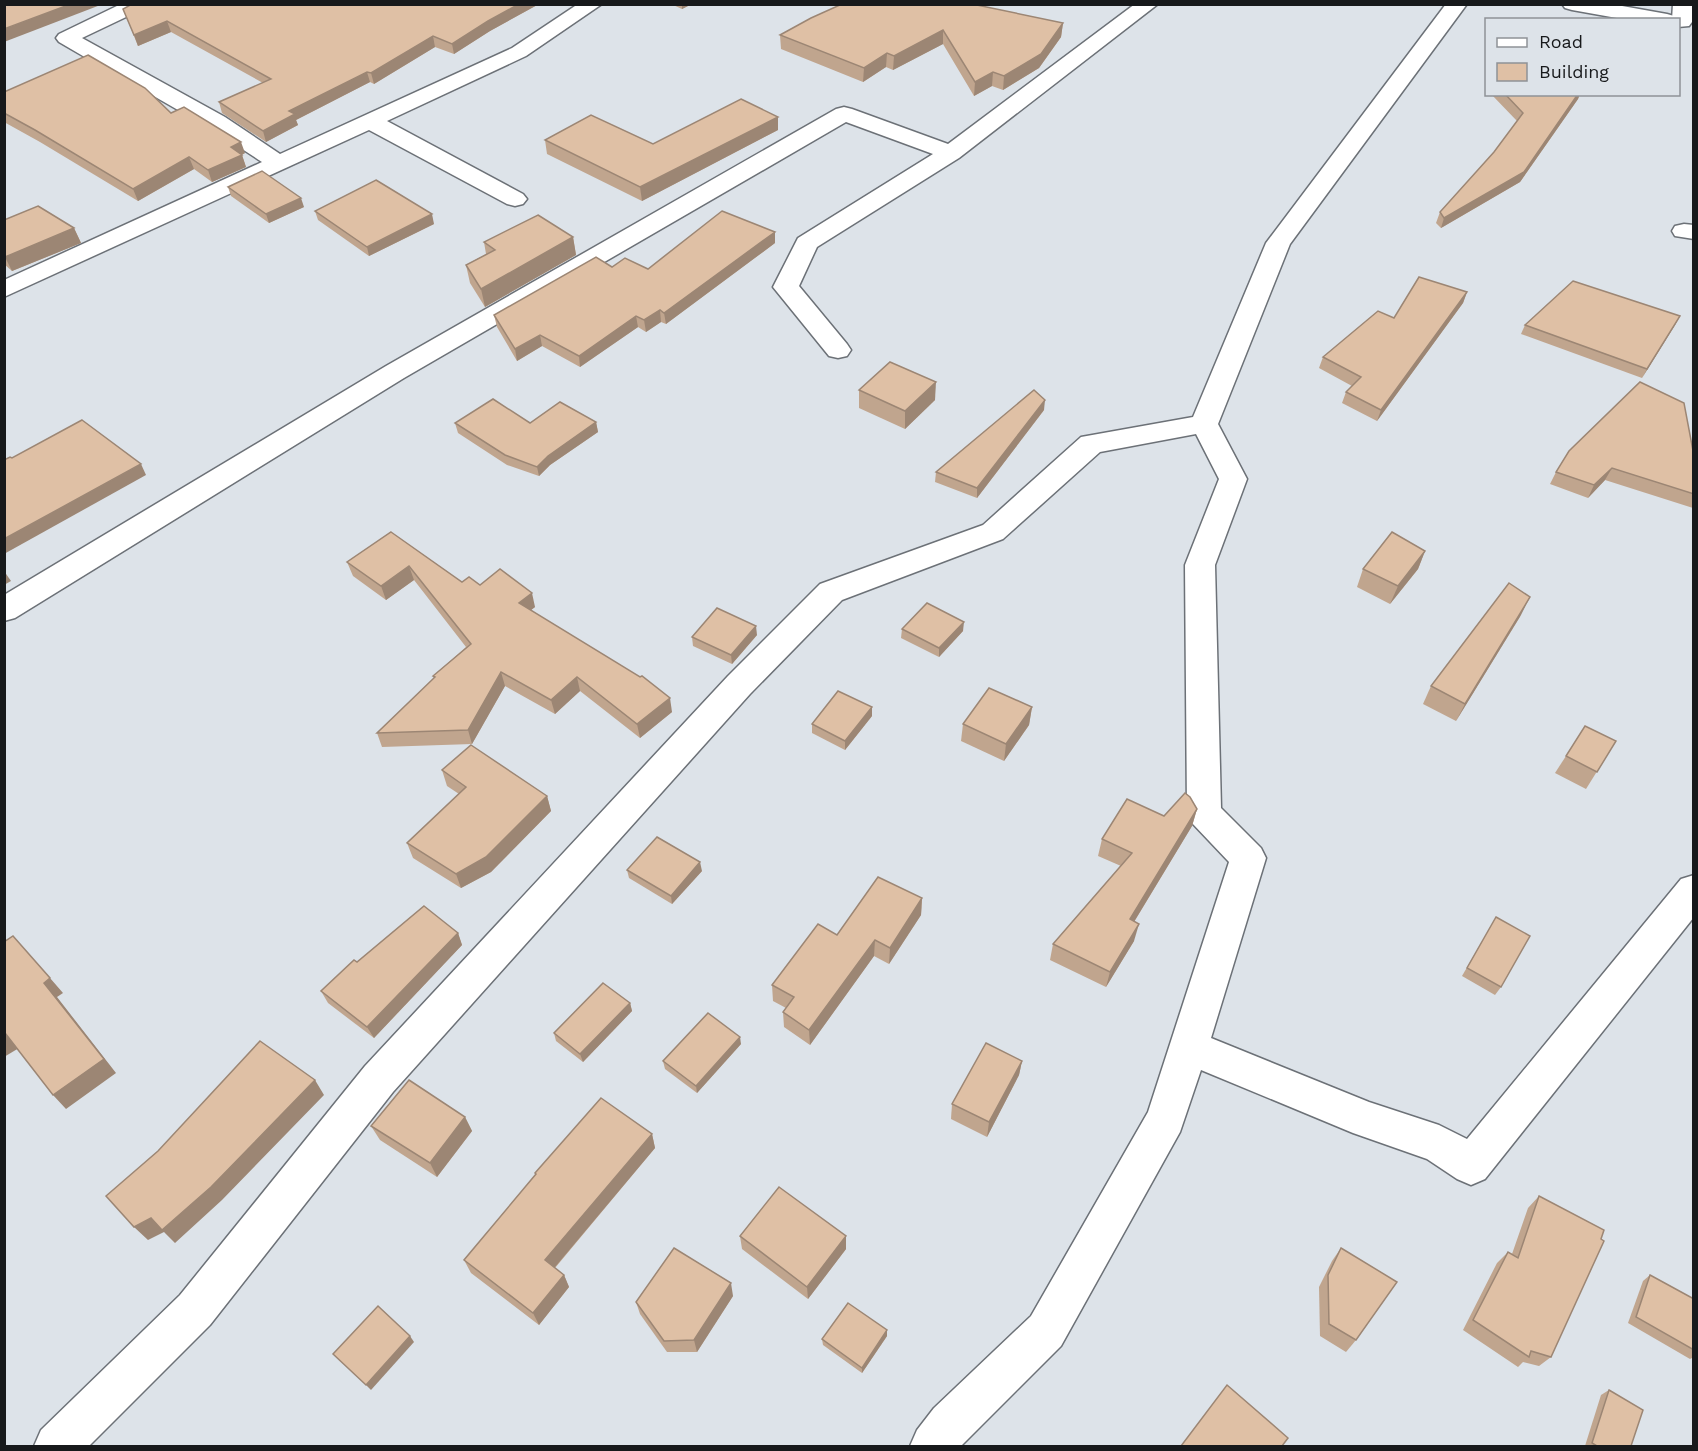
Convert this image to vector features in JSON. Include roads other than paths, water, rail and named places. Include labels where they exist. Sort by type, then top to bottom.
[{"type":"street","points":[[138,4],[66,38],[138,80],[218,122],[279,163]]},
{"type":"street","points":[[4,290],[519,52],[592,4]]},
{"type":"street","points":[[838,350],[786,287],[807,243],[951,153],[1148,4]]},
{"type":"street","points":[[1204,424],[1278,243],[1457,4]]},
{"type":"street","points":[[1572,4],[1681,18]]},
{"type":"street","points":[[4,610],[396,372],[844,114],[951,153]]},
{"type":"street","points":[[370,121],[515,199]]},
{"type":"street","points":[[933,1446],[950,1424],[1046,1332],[1166,1119],[1248,858],[1204,813],[1200,565],[1233,479],[1204,424]]},
{"type":"street","points":[[57,1446],[195,1310],[379,1079],[739,685],[831,592],[993,532],[1091,444],[1204,424]]},
{"type":"street","points":[[1188,1047],[1367,1120],[1439,1144],[1471,1165],[1694,890]]}]
